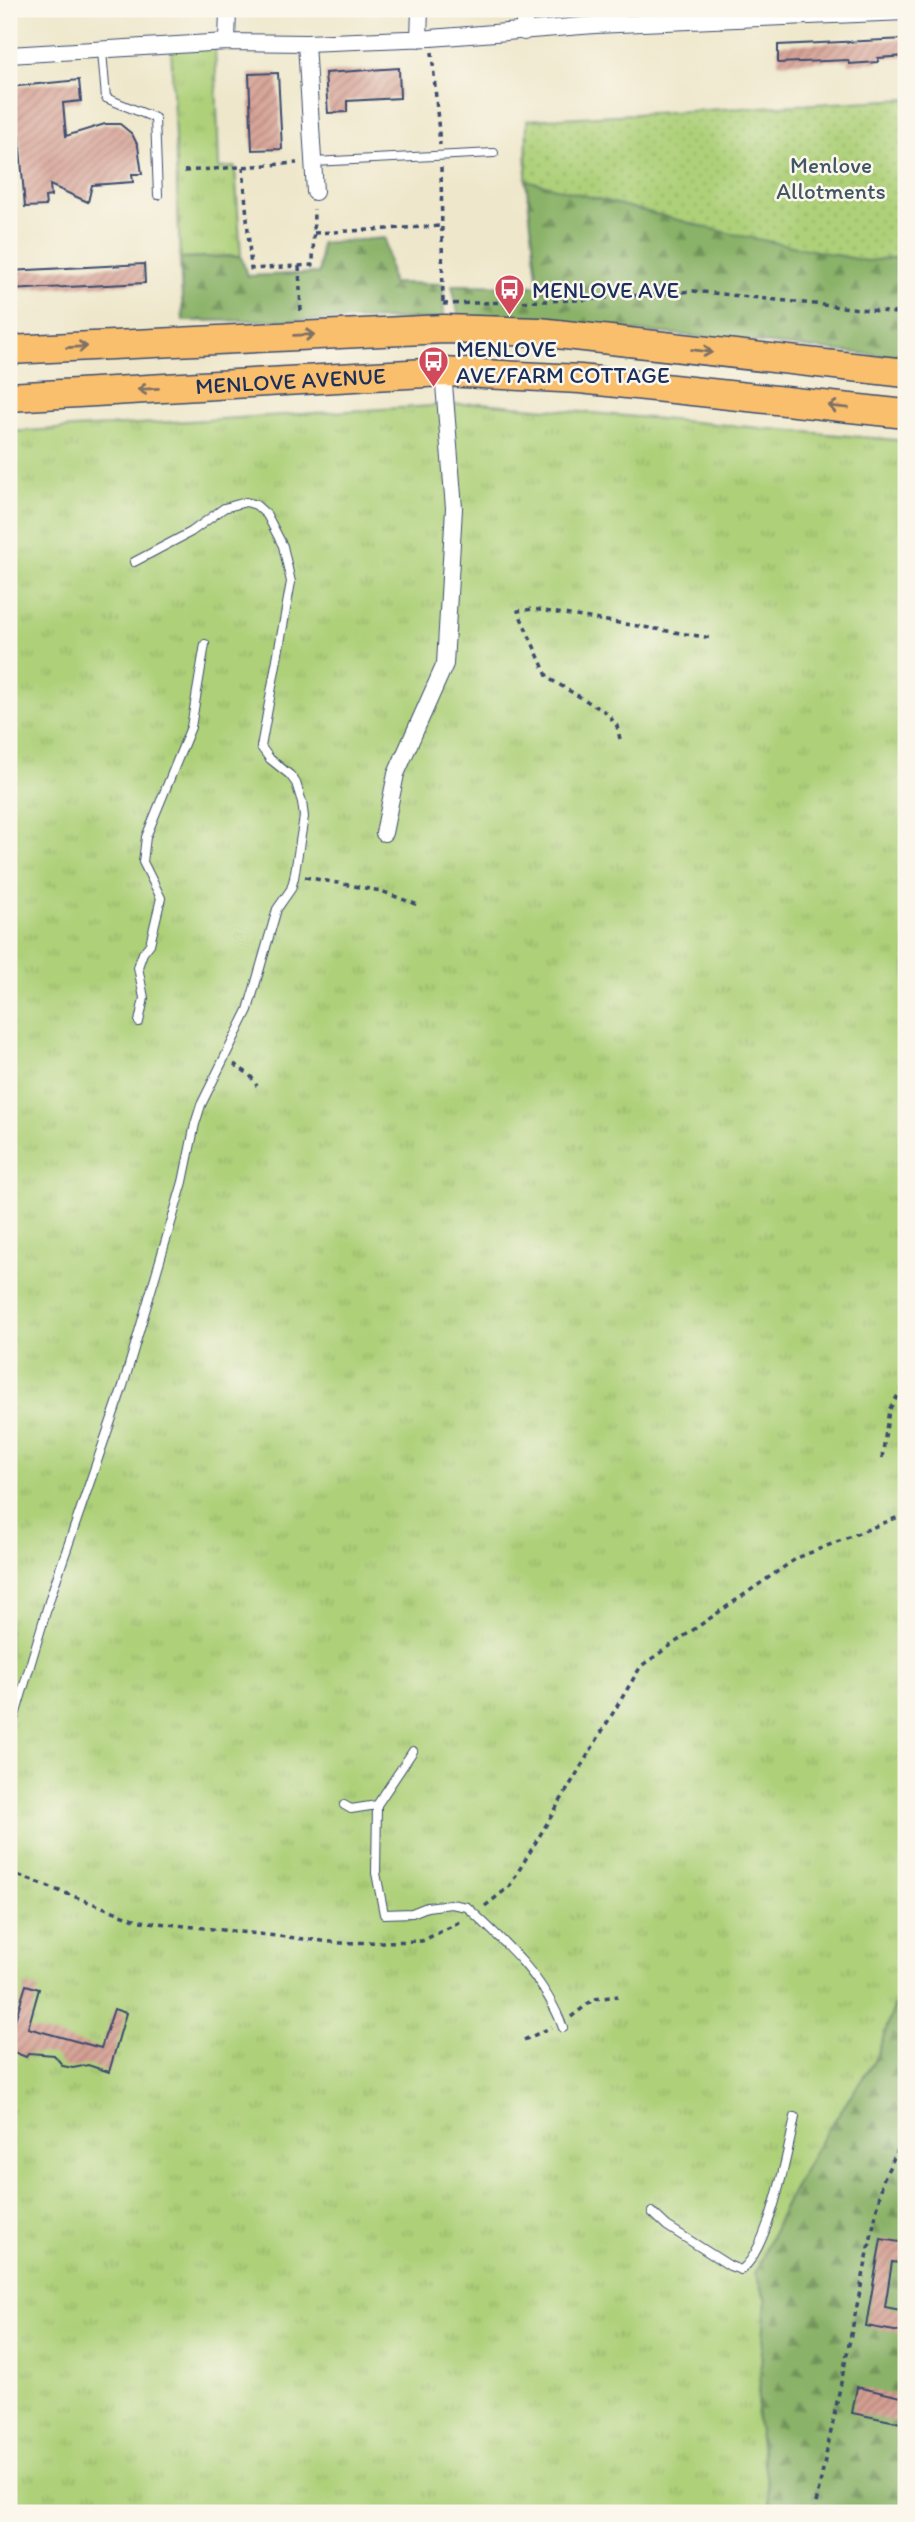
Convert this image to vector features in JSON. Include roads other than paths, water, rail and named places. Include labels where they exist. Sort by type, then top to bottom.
[{"type":"highway","name":"MENLOVE AVENUE","points":[[9,350],[302,336],[444,317],[539,332],[906,373]]},
{"type":"highway","points":[[443,372],[444,317]]},
{"type":"highway","name":"MENLOVE AVENUE","points":[[9,397],[443,372],[580,379],[906,414]]},
{"type":"street","points":[[227,42],[228,9]]},
{"type":"street","points":[[420,9],[425,38]]},
{"type":"street","points":[[523,32],[524,9]]},
{"type":"street","points":[[9,55],[227,42],[306,43],[523,32],[594,17],[906,12]]},
{"type":"street","points":[[306,43],[315,192]]},
{"type":"street","points":[[384,833],[396,774],[445,664],[454,508],[443,372]]},
{"type":"lane","points":[[102,51],[106,98],[155,118],[158,195]]},
{"type":"lane","points":[[313,162],[494,153]]},
{"type":"lane","points":[[9,1736],[51,1595],[122,1386],[183,1182],[201,1105],[248,1010],[271,926],[295,873],[304,817],[296,783],[261,747],[291,582],[283,546],[267,515],[256,505],[246,502],[224,508],[191,532],[134,562]]},
{"type":"lane","points":[[139,1022],[144,998],[138,967],[150,944],[161,898],[143,862],[146,837],[191,727],[205,644]]},
{"type":"lane","points":[[413,1751],[377,1805],[376,1873],[384,1914],[412,1913],[427,1907],[451,1904],[467,1907],[536,1978],[563,2028]]},
{"type":"lane","points":[[344,1805],[351,1809],[377,1805]]},
{"type":"lane","points":[[652,2212],[667,2227],[730,2266],[741,2270],[749,2265],[757,2253],[787,2162],[795,2118]]},
{"type":"place","name":"MENLOVE AVE","points":[[509,317]]},
{"type":"place","name":"MENLOVE AVE/FARM COTTAGE","points":[[433,389]]},
{"type":"park label","name":"Menlove Allotments","points":[[831,178]]}]
